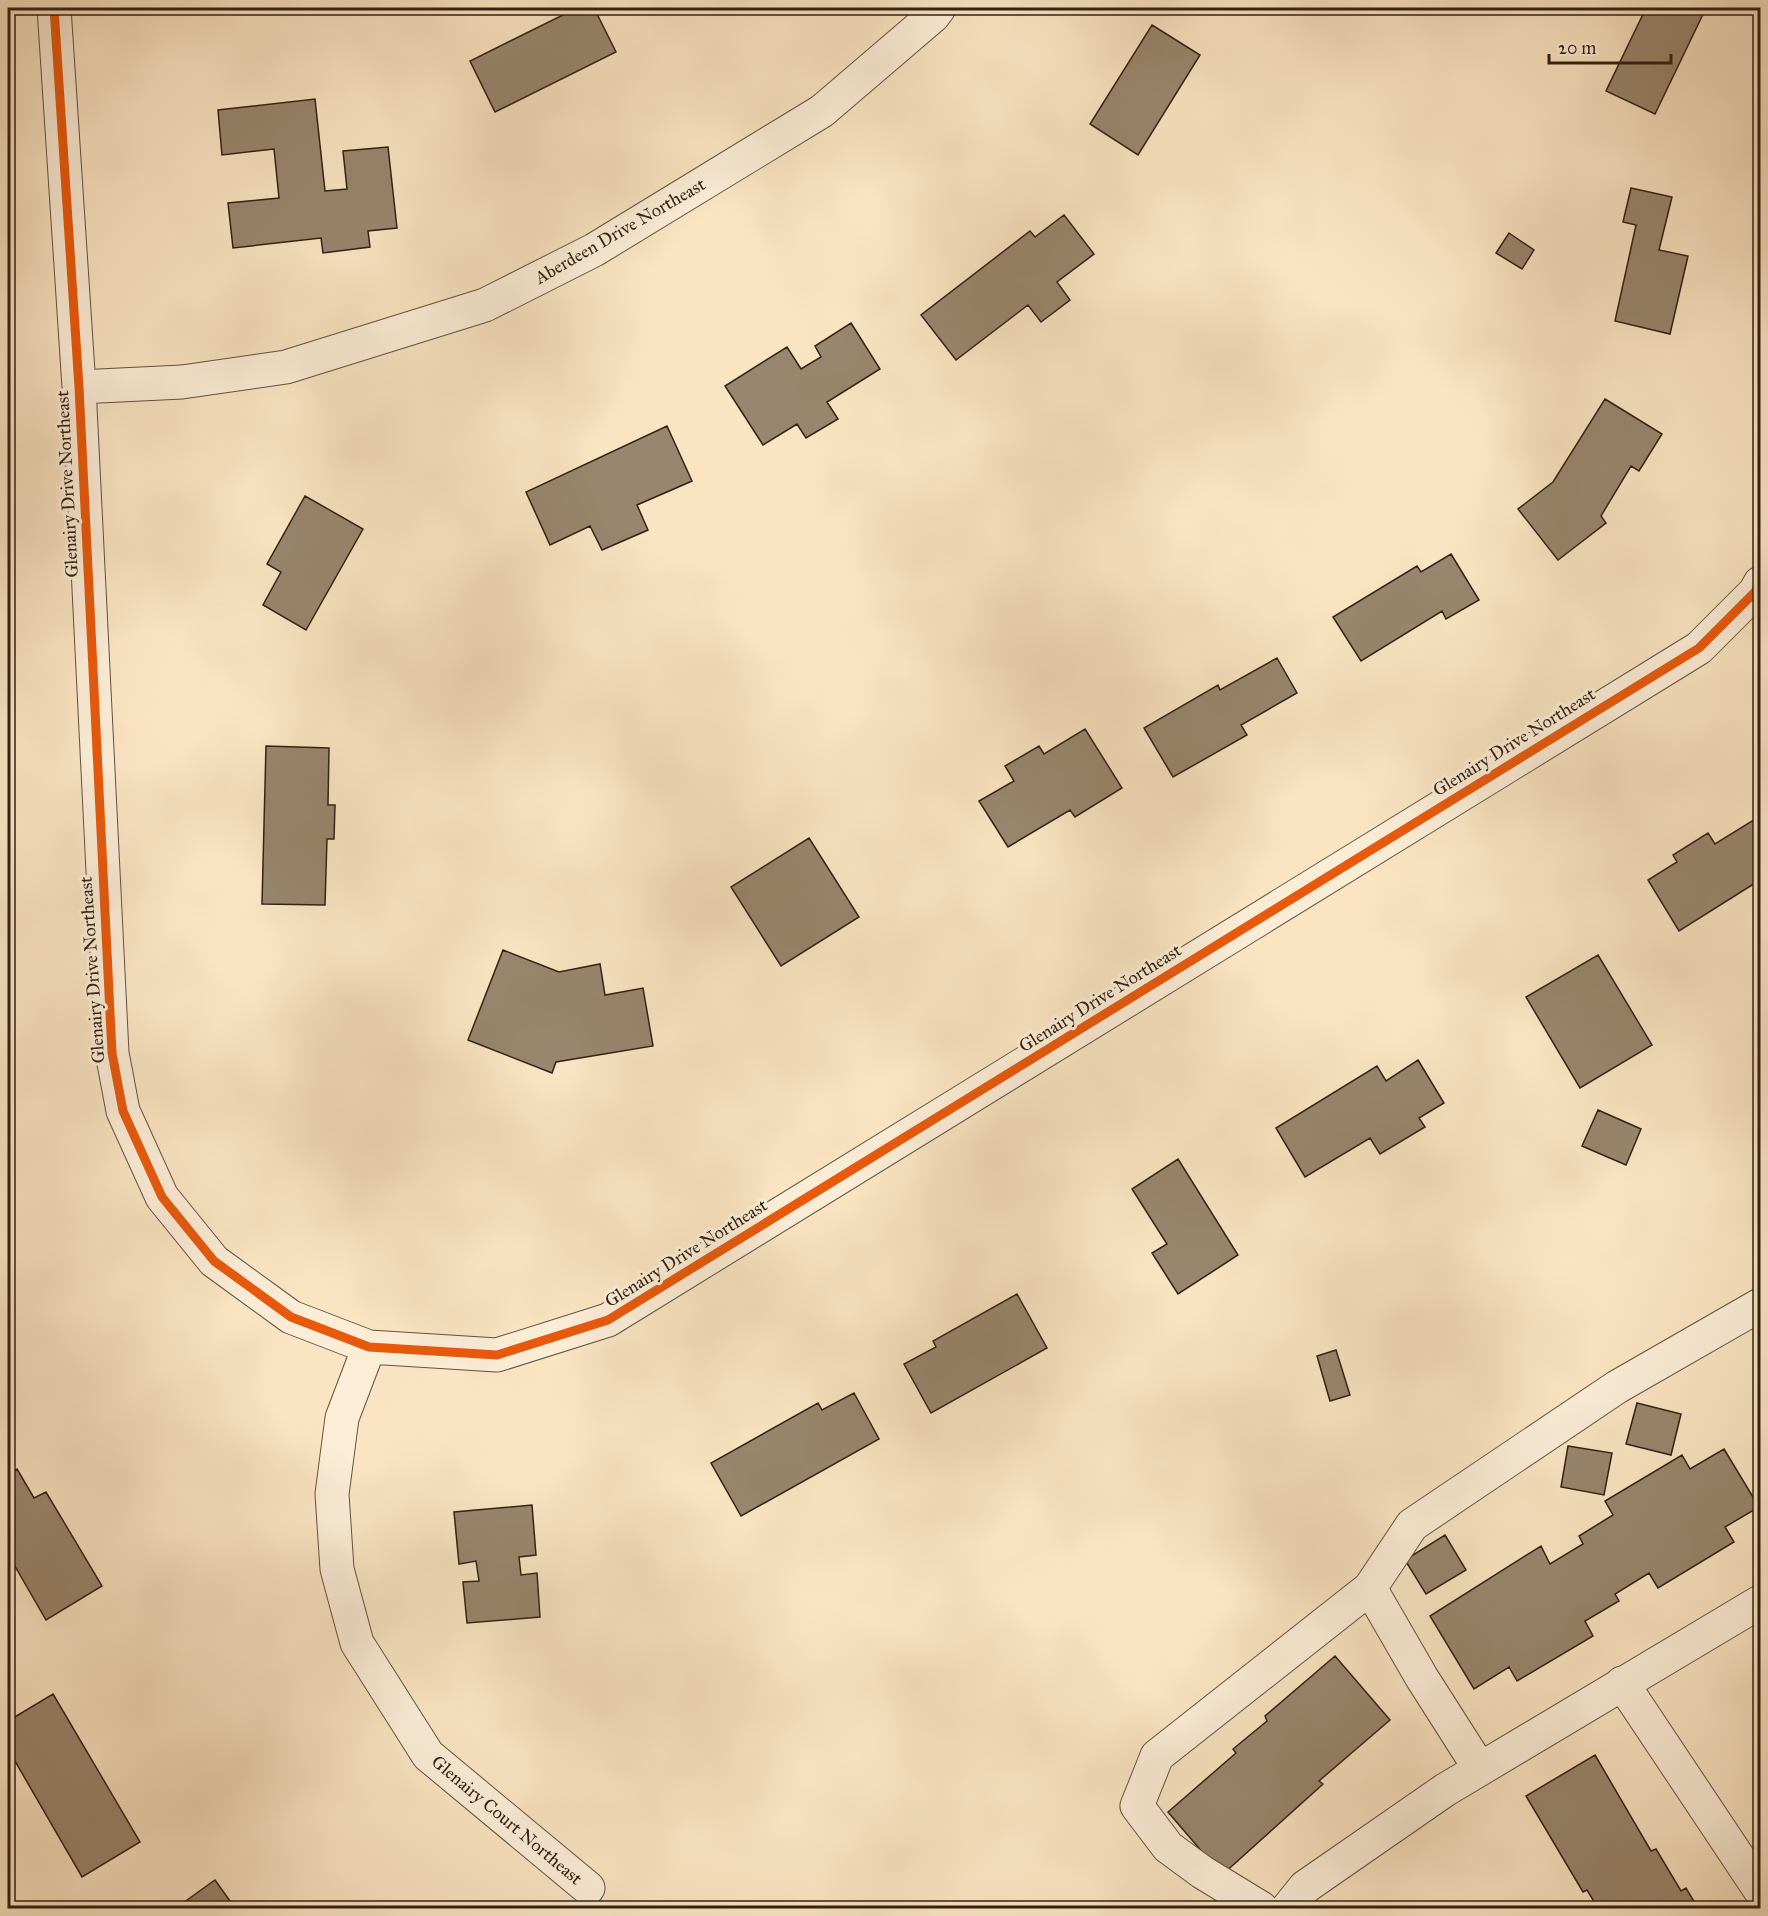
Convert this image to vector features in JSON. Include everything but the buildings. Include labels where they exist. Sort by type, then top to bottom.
[{"type":"street","name":"Glenairy Drive Northeast","points":[[54,8],[79,387],[112,1053],[123,1111],[162,1197],[214,1262],[291,1317],[369,1347],[497,1355],[608,1320],[1699,648],[1755,592],[1761,583]]},
{"type":"street","name":"Aberdeen Drive Northeast","points":[[79,387],[183,382],[286,367],[485,305],[594,250],[822,111],[933,16],[939,8]]},
{"type":"street","points":[[1261,1908],[1202,1872],[1168,1847],[1137,1806],[1157,1756],[1370,1588],[1412,1525],[1617,1387],[1761,1305]]},
{"type":"street","name":"Glenairy Court Northeast","points":[[369,1347],[342,1418],[332,1494],[337,1569],[357,1642],[428,1755],[588,1888]]},
{"type":"street","points":[[1370,1588],[1422,1678],[1480,1769]]},
{"type":"street","points":[[1297,1898],[1444,1790],[1761,1602]]},
{"type":"street","points":[[1623,1683],[1761,1890]]},
{"type":"cycle path","points":[[54,8],[79,387],[112,1053],[123,1111],[162,1197],[214,1261],[291,1317],[369,1347],[497,1355],[608,1320],[1699,648],[1755,592],[1760,583]]}]
